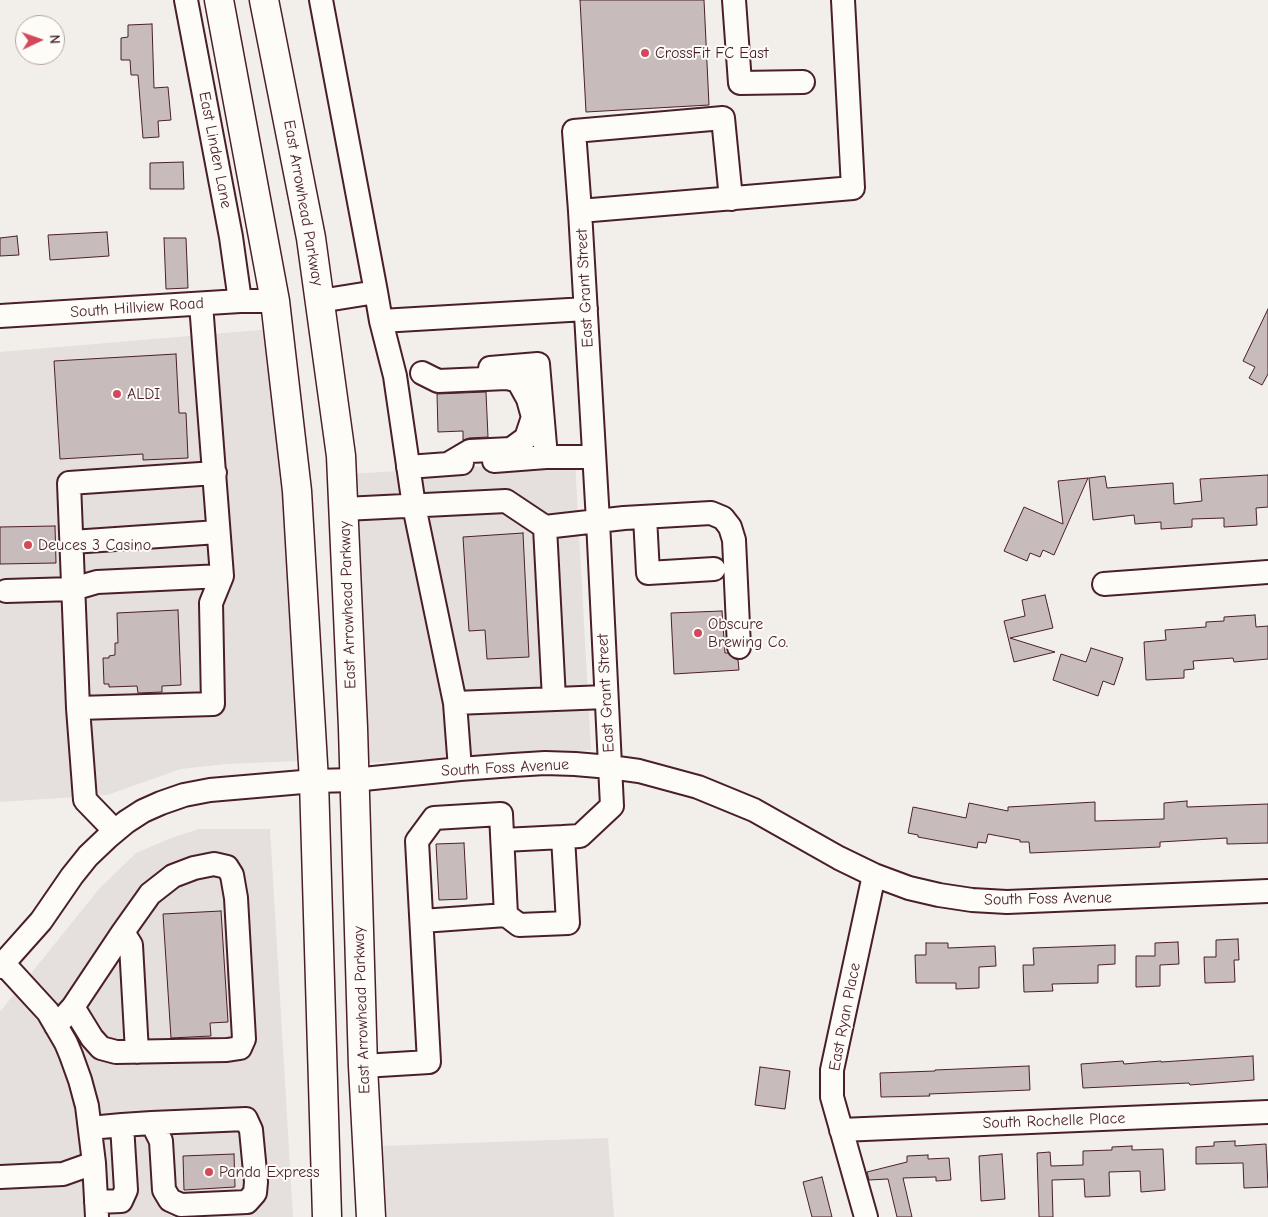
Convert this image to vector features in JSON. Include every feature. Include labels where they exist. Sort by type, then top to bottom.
[{"type":"main road","points":[[219,0],[275,301],[297,491],[314,781],[327,1217]]},
{"type":"main road","name":"East Arrowhead Parkway","points":[[264,0],[311,238],[341,456],[363,1066],[371,1217]]},
{"type":"street","name":"East Linden Lane","points":[[186,0],[231,237],[240,301]]},
{"type":"street","points":[[322,0],[381,321],[395,376],[414,506],[455,703],[460,769]]},
{"type":"street","points":[[731,199],[723,118],[740,83],[734,0]]},
{"type":"street","name":"East Grant Street","points":[[502,831],[563,838],[580,836],[612,806],[580,211],[853,188],[844,0]]},
{"type":"street","points":[[740,83],[803,82]]},
{"type":"street","points":[[580,211],[574,131],[723,118]]},
{"type":"street","points":[[320,301],[376,292]]},
{"type":"street","name":"South Hillview Road","points":[[0,316],[240,301],[275,301]]},
{"type":"street","points":[[78,708],[213,704],[211,603],[222,576],[201,304]]},
{"type":"street","points":[[381,321],[586,309]]},
{"type":"street","points":[[395,376],[538,364],[546,457]]},
{"type":"street","points":[[422,373],[438,381],[508,378],[518,381],[528,399],[533,417],[526,438],[511,449],[470,451],[448,464]]},
{"type":"street","points":[[408,467],[546,457],[594,457]]},
{"type":"street","points":[[115,831],[85,800],[78,708],[68,483],[214,473]]},
{"type":"street","points":[[344,509],[506,501],[545,527],[645,517],[712,513],[723,518],[730,527],[734,540],[738,647]]},
{"type":"street","points":[[645,517],[648,573],[714,569]]},
{"type":"street","points":[[545,527],[554,699]]},
{"type":"street","points":[[72,542],[218,532]]},
{"type":"street","points":[[1104,584],[1268,572]]},
{"type":"street","points":[[6,591],[73,589],[97,582],[222,576]]},
{"type":"street","points":[[455,703],[606,697]]},
{"type":"street","name":"South Foss Avenue","points":[[2,966],[41,921],[88,856],[115,831],[143,811],[161,803],[184,795],[210,790],[314,781],[354,780],[460,769],[545,763],[610,767],[640,772],[698,787],[754,810],[839,858],[874,875],[909,888],[939,895],[972,900],[1007,902],[1268,891]]},
{"type":"street","points":[[363,1066],[429,1062],[427,920],[417,841],[434,818],[501,814],[506,915]]},
{"type":"street","points":[[427,920],[506,915],[519,925],[568,923],[563,838]]},
{"type":"street","points":[[56,1026],[73,1007],[150,894],[174,876],[194,868],[214,864],[227,867],[232,875],[236,898],[244,1039],[240,1048],[226,1050],[116,1052],[101,1048],[92,1038],[73,1007]]},
{"type":"street","name":"East Ryan Place","points":[[866,1217],[832,1097],[832,1070],[874,875]]},
{"type":"street","points":[[123,932],[131,945],[136,1052]]},
{"type":"street","points":[[2,966],[48,1012],[66,1043],[80,1080],[87,1106],[94,1163],[96,1210],[121,1201],[126,1190],[122,1125]]},
{"type":"street","name":"South Rochelle Place","points":[[841,1130],[1268,1112]]},
{"type":"street","points":[[90,1128],[152,1123],[246,1119],[251,1130],[256,1182],[255,1193],[247,1202],[181,1205],[170,1200],[164,1190],[161,1142],[152,1123]]},
{"type":"street","points":[[0,1177],[62,1174],[94,1163]]},
{"type":"shaded area","points":[[272,329],[299,761],[226,764],[181,769],[107,795],[0,802],[0,352]]},
{"type":"shaded area","points":[[575,461],[591,750],[345,764],[329,475]]},
{"type":"shaded area","points":[[199,829],[270,829],[293,1217],[0,1217],[0,1011],[99,889],[136,853],[171,838]]},
{"type":"shaded area","points":[[608,1138],[614,1217],[386,1217],[381,1146]]},
{"type":"building","name":"CrossFit FC East","points":[[580,0],[704,0],[709,105],[586,112]]},
{"type":"building","points":[[152,24],[154,88],[168,87],[171,120],[158,121],[159,137],[143,138],[138,75],[131,75],[130,60],[121,60],[121,38],[128,37],[128,25]]},
{"type":"building","points":[[183,162],[184,189],[150,189],[150,163]]},
{"type":"building","points":[[107,232],[109,256],[50,260],[48,235]]},
{"type":"building","points":[[17,236],[19,255],[0,256],[0,238]]},
{"type":"building","points":[[164,238],[186,238],[188,288],[166,289]]},
{"type":"building","points":[[1268,309],[1268,374],[1262,385],[1249,378],[1255,367],[1243,361]]},
{"type":"building","name":"ALDI","points":[[176,354],[179,413],[186,413],[188,458],[143,460],[143,454],[60,459],[54,361]]},
{"type":"building","points":[[486,392],[488,437],[463,440],[463,431],[438,432],[437,394]]},
{"type":"building","points":[[1268,475],[1268,507],[1256,508],[1257,525],[1224,527],[1224,518],[1192,519],[1192,527],[1161,529],[1161,522],[1135,524],[1134,515],[1093,520],[1089,478],[1105,476],[1107,488],[1173,483],[1174,504],[1202,501],[1200,479]]},
{"type":"building","points":[[1088,478],[1054,555],[1043,550],[1040,557],[1030,553],[1027,561],[1004,551],[1024,507],[1063,524],[1058,481]]},
{"type":"building","name":"Deuces 3 Casino","points":[[55,526],[56,563],[0,564],[0,527]]},
{"type":"building","points":[[523,533],[529,657],[487,659],[485,630],[469,631],[463,537]]},
{"type":"building","points":[[1045,595],[1053,628],[1010,638],[1055,652],[1014,662],[1004,621],[1025,616],[1022,600]]},
{"type":"building","points":[[178,610],[181,685],[162,686],[162,692],[138,693],[137,686],[109,687],[109,684],[104,684],[103,658],[115,655],[115,643],[118,643],[117,613]]},
{"type":"building","name":"Obscure Brewing Co.","points":[[722,611],[725,653],[738,660],[739,670],[674,674],[671,613]]},
{"type":"building","points":[[1255,615],[1256,627],[1268,626],[1268,659],[1234,662],[1233,658],[1193,661],[1194,669],[1184,670],[1184,678],[1146,680],[1144,642],[1166,640],[1165,630],[1206,627],[1206,622],[1224,621],[1224,617]]},
{"type":"building","points":[[1091,648],[1123,658],[1114,685],[1103,681],[1098,696],[1053,680],[1061,654],[1086,662]]},
{"type":"building","points":[[1187,801],[1187,807],[1268,804],[1268,843],[1227,844],[1227,838],[1160,842],[1160,847],[1030,853],[1029,842],[1020,842],[1020,840],[988,834],[986,843],[978,842],[977,848],[918,837],[918,835],[908,833],[913,807],[966,818],[969,803],[1008,811],[1008,807],[1095,802],[1095,821],[1164,819],[1164,803]]},
{"type":"building","points":[[464,843],[467,899],[439,900],[436,844]]},
{"type":"building","points":[[221,911],[228,1022],[210,1023],[211,1036],[171,1038],[163,914]]},
{"type":"building","points":[[1238,939],[1239,960],[1234,960],[1235,982],[1205,983],[1204,957],[1216,957],[1216,940]]},
{"type":"building","points":[[1178,942],[1179,964],[1160,965],[1160,986],[1136,987],[1136,956],[1155,956],[1155,943]]},
{"type":"building","points":[[926,943],[948,943],[948,948],[995,946],[996,966],[979,967],[979,988],[956,989],[956,983],[916,983],[915,955],[926,955]]},
{"type":"building","points":[[1115,945],[1115,964],[1098,965],[1098,983],[1052,984],[1053,991],[1024,992],[1023,965],[1034,965],[1033,948]]},
{"type":"building","points":[[1253,1056],[1254,1080],[1190,1085],[1189,1083],[1083,1088],[1081,1064],[1123,1061],[1124,1064]]},
{"type":"building","points":[[1029,1066],[1030,1090],[881,1097],[880,1073]]},
{"type":"building","points":[[760,1067],[790,1071],[785,1109],[755,1105]]},
{"type":"building","points":[[1235,1141],[1235,1146],[1266,1144],[1268,1187],[1244,1188],[1243,1163],[1196,1164],[1196,1147],[1214,1146],[1214,1142]]},
{"type":"building","points":[[1132,1146],[1132,1150],[1163,1149],[1165,1190],[1141,1192],[1140,1171],[1109,1172],[1110,1196],[1085,1197],[1084,1179],[1052,1180],[1053,1217],[1039,1217],[1037,1153],[1050,1152],[1051,1166],[1083,1165],[1083,1151],[1112,1150],[1112,1147]]},
{"type":"building","name":"Panda Express","points":[[234,1154],[235,1187],[184,1190],[183,1156]]},
{"type":"building","points":[[1002,1154],[1005,1199],[981,1201],[979,1156]]},
{"type":"building","points":[[928,1155],[928,1159],[949,1158],[951,1180],[936,1181],[936,1177],[903,1178],[912,1217],[897,1217],[888,1179],[869,1180],[867,1172],[907,1162],[907,1156]]},
{"type":"building","points":[[822,1177],[832,1217],[812,1217],[803,1182]]},
{"type":"place","name":"CrossFit FC East","points":[[645,53]]},
{"type":"place","name":"ALDI","points":[[117,394]]},
{"type":"place","name":"Deuces 3 Casino","points":[[28,545]]},
{"type":"place","name":"Obscure Brewing Co.","points":[[698,633]]},
{"type":"place","name":"Panda Express","points":[[209,1172]]}]
